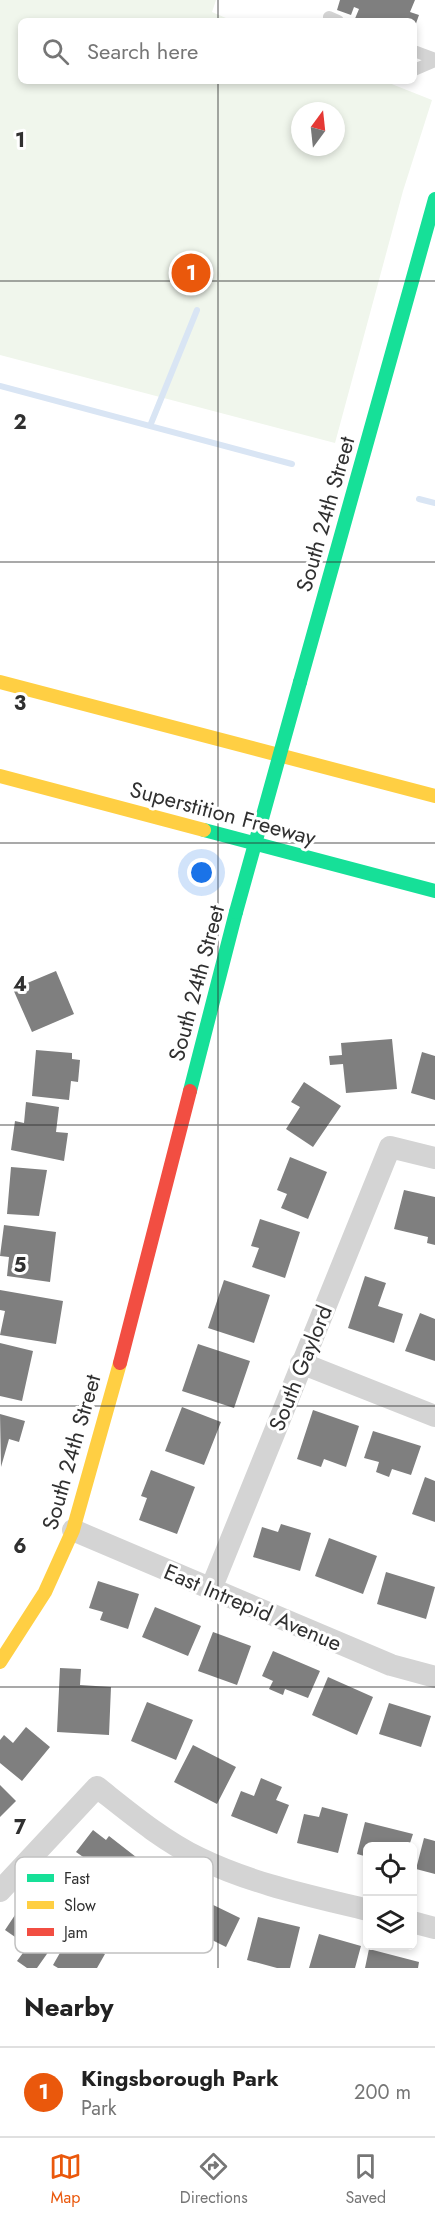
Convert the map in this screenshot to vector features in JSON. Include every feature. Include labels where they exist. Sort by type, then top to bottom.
[{"type":"main road","name":"South 24th Street","points":[[0,1662],[45,1592],[73,1530],[96,1454],[236,912],[435,199]]},
{"type":"main road","points":[[0,682],[435,796]]},
{"type":"main road","name":"Superstition Freeway","points":[[0,776],[435,891]]},
{"type":"street","name":"South Gaylord","points":[[211,1589],[390,1147],[435,1158]]},
{"type":"street","points":[[301,1363],[435,1416]]},
{"type":"street","name":"East Intrepid Avenue","points":[[73,1530],[391,1665],[435,1677]]},
{"type":"street","points":[[32,1857],[97,1787],[153,1832],[197,1857]]},
{"type":"street","points":[[213,1864],[264,1883],[363,1909]]},
{"type":"street","points":[[0,1891],[15,1875]]},
{"type":"street","points":[[417,1923],[435,1928]]},
{"type":"lane","points":[[417,52],[435,60]]},
{"type":"lane","points":[[417,69],[435,60]]},
{"type":"shaded area","points":[[0,0],[216,0],[212,12],[226,18],[18,18],[18,84],[392,84],[432,100],[403,191],[335,443],[0,355]]},
{"type":"building","points":[[340,0],[415,0],[410,12],[419,15],[417,21],[417,18],[355,18],[359,9],[354,7],[351,15],[337,10]]},
{"type":"building","points":[[56,971],[74,1014],[32,1032],[13,989]]},
{"type":"building","points":[[392,1039],[397,1089],[346,1093],[343,1064],[330,1065],[329,1056],[342,1055],[341,1043]]},
{"type":"building","points":[[36,1050],[72,1053],[72,1059],[80,1060],[78,1082],[71,1081],[69,1100],[32,1096]]},
{"type":"building","points":[[422,1052],[435,1056],[435,1100],[411,1093]]},
{"type":"building","points":[[304,1082],[341,1106],[313,1147],[286,1129],[300,1107],[291,1102]]},
{"type":"building","points":[[26,1102],[59,1107],[56,1132],[68,1133],[64,1161],[11,1150],[15,1121],[24,1123]]},
{"type":"building","points":[[290,1157],[327,1172],[308,1219],[281,1208],[287,1194],[277,1190]]},
{"type":"building","points":[[11,1167],[47,1170],[39,1216],[7,1214]]},
{"type":"building","points":[[404,1190],[435,1197],[435,1245],[427,1243],[428,1237],[394,1229]]},
{"type":"building","points":[[260,1219],[300,1232],[285,1278],[252,1267],[259,1248],[251,1246]]},
{"type":"building","points":[[4,1225],[56,1232],[50,1282],[7,1276],[9,1257],[0,1256]]},
{"type":"building","points":[[365,1276],[386,1283],[378,1306],[403,1314],[394,1343],[348,1328]]},
{"type":"building","points":[[224,1280],[270,1295],[254,1343],[208,1328]]},
{"type":"building","points":[[0,1290],[63,1301],[56,1344],[0,1335],[5,1311],[0,1310]]},
{"type":"building","points":[[420,1313],[435,1319],[435,1361],[405,1351]]},
{"type":"building","points":[[0,1343],[33,1351],[22,1401],[0,1396]]},
{"type":"building","points":[[198,1344],[250,1361],[234,1408],[182,1391]]},
{"type":"building","points":[[182,1407],[221,1422],[204,1465],[165,1451]]},
{"type":"building","points":[[313,1410],[359,1426],[346,1467],[324,1459],[321,1467],[297,1459]]},
{"type":"building","points":[[0,1414],[25,1421],[19,1442],[9,1439],[1,1467]]},
{"type":"building","points":[[373,1431],[421,1446],[411,1475],[392,1469],[389,1477],[376,1472],[379,1462],[364,1458]]},
{"type":"building","points":[[151,1470],[195,1487],[177,1534],[139,1520],[147,1498],[141,1496]]},
{"type":"building","points":[[425,1477],[435,1481],[435,1522],[412,1514]]},
{"type":"building","points":[[281,1524],[311,1533],[300,1571],[253,1557],[262,1527],[278,1532]]},
{"type":"building","points":[[329,1538],[377,1556],[363,1594],[315,1576]]},
{"type":"building","points":[[386,1572],[435,1587],[426,1619],[377,1604]]},
{"type":"building","points":[[98,1581],[139,1594],[128,1629],[100,1620],[103,1612],[89,1608]]},
{"type":"building","points":[[155,1607],[201,1626],[188,1656],[142,1637]]},
{"type":"building","points":[[213,1632],[251,1646],[237,1685],[198,1671]]},
{"type":"building","points":[[273,1651],[320,1671],[308,1698],[285,1689],[283,1695],[269,1689],[273,1681],[262,1676]]},
{"type":"building","points":[[60,1668],[81,1669],[80,1685],[111,1687],[109,1735],[57,1732]]},
{"type":"building","points":[[328,1677],[373,1697],[357,1735],[312,1715]]},
{"type":"building","points":[[147,1702],[193,1720],[176,1760],[131,1741]]},
{"type":"building","points":[[389,1703],[431,1716],[421,1747],[379,1734]]},
{"type":"building","points":[[26,1727],[50,1747],[22,1781],[0,1763],[0,1740],[4,1735],[13,1743]]},
{"type":"building","points":[[193,1745],[236,1767],[217,1804],[174,1782]]},
{"type":"building","points":[[261,1778],[282,1787],[276,1800],[289,1805],[277,1834],[231,1816],[241,1791],[254,1796]]},
{"type":"building","points":[[0,1785],[16,1801],[0,1817]]},
{"type":"building","points":[[322,1807],[348,1814],[338,1853],[297,1843],[304,1814],[319,1817]]},
{"type":"building","points":[[365,1822],[413,1834],[410,1842],[363,1842],[363,1856],[357,1854]]},
{"type":"building","points":[[93,1830],[106,1840],[109,1836],[136,1857],[83,1857],[76,1852]]},
{"type":"building","points":[[424,1838],[435,1841],[435,1874],[417,1869]]},
{"type":"building","points":[[213,1905],[240,1918],[226,1947],[213,1940]]},
{"type":"building","points":[[15,1915],[15,1937],[5,1930]]},
{"type":"building","points":[[258,1917],[300,1927],[290,1968],[277,1968],[247,1960]]},
{"type":"building","points":[[319,1934],[361,1946],[355,1968],[309,1968]]},
{"type":"building","points":[[369,1950],[419,1962],[418,1968],[365,1968]]},
{"type":"building","points":[[23,1953],[48,1953],[37,1968],[27,1968],[17,1961]]},
{"type":"building","points":[[60,1953],[105,1954],[97,1968],[58,1968],[53,1965]]},
{"type":"waterway","points":[[150,426],[197,310]]},
{"type":"waterway","points":[[0,386],[292,464]]},
{"type":"waterway","points":[[419,499],[435,503]]},
{"type":"traffic: fast","points":[[300,682],[435,199]]},
{"type":"traffic: fast","points":[[236,912],[300,682]]},
{"type":"traffic: fast","points":[[204,830],[435,891]]},
{"type":"traffic: fast","points":[[190,1091],[236,912]]},
{"type":"traffic: slow","points":[[0,682],[435,796]]},
{"type":"traffic: slow","points":[[0,776],[204,830]]},
{"type":"traffic: slow","points":[[0,1662],[45,1592],[73,1530],[120,1363]]},
{"type":"traffic: jam","points":[[120,1363],[190,1091]]},
{"type":"place","name":"Kingsborough Park","points":[[191,273]]}]
